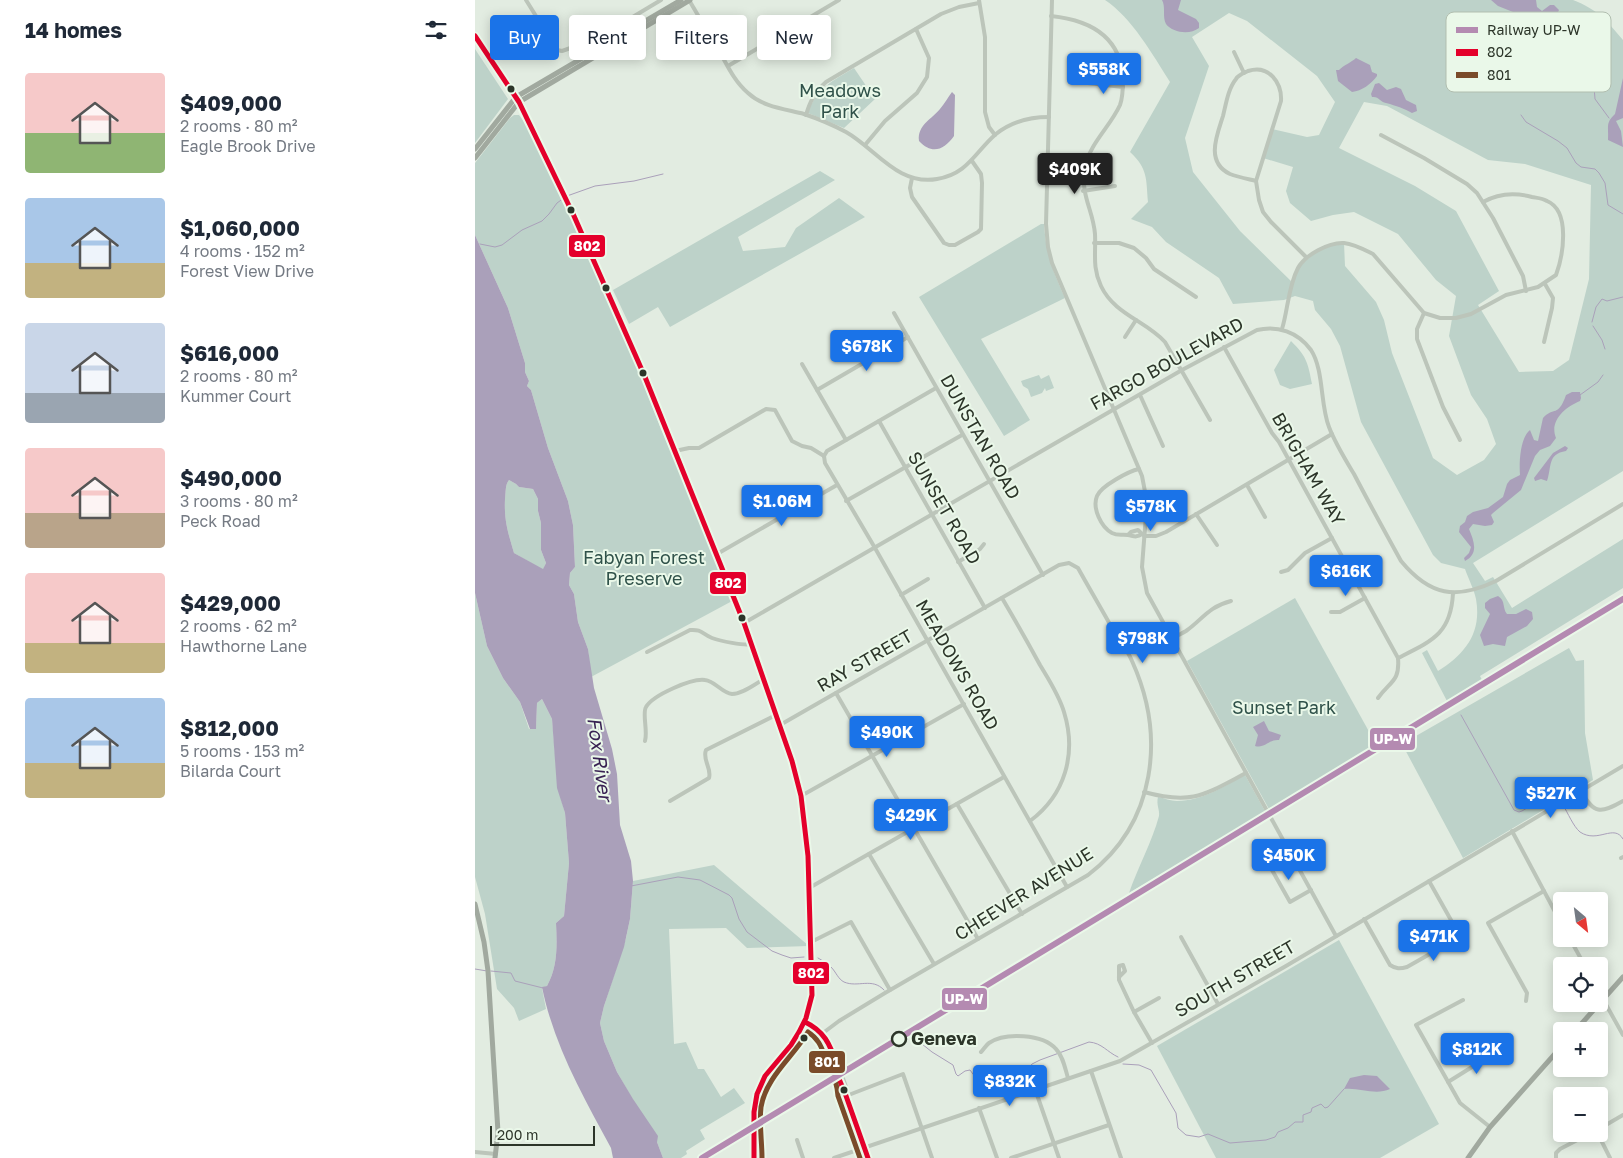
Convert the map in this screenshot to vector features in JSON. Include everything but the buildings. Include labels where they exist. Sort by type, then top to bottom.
[{"type":"main road","points":[[646,21],[681,0]]},
{"type":"main road","points":[[475,158],[517,100],[689,0]]},
{"type":"main road","points":[[475,36],[517,100],[567,200],[607,287],[744,623],[780,725],[801,796],[807,839],[812,995],[805,1022],[796,1039],[766,1074],[756,1095],[753,1109],[755,1138],[753,1158]]},
{"type":"main road","points":[[475,149],[517,100],[580,60]]},
{"type":"main road","points":[[475,904],[487,965],[498,1132],[495,1156]]},
{"type":"main road","points":[[1608,994],[1623,977]]},
{"type":"main road","points":[[1583,1022],[1592,1012]]},
{"type":"main road","points":[[1467,1158],[1490,1128],[1553,1056]]},
{"type":"street","points":[[526,0],[557,50],[562,51],[569,49]]},
{"type":"street","points":[[636,15],[661,0]]},
{"type":"street","points":[[689,0],[741,86],[754,98],[772,106],[806,115],[840,129],[865,145],[897,172],[912,178],[937,180],[951,175],[972,161],[995,135],[1007,126],[1021,120],[1049,117]]},
{"type":"street","points":[[728,66],[839,0]]},
{"type":"street","points":[[1052,0],[1046,224],[1048,247],[1052,263],[1115,410],[1146,489],[1147,519],[1141,554],[1143,578],[1151,600],[1172,639],[1336,936]]},
{"type":"street","points":[[806,115],[817,90],[826,82],[950,10],[979,1],[985,37],[985,112],[989,126],[995,135]]},
{"type":"street","points":[[1051,16],[1071,18],[1088,24],[1104,35],[1116,51],[1122,69],[1121,104],[1094,144],[1088,156],[1084,175],[1083,190],[1093,225],[1094,268],[1101,287],[1113,303],[1124,313],[1157,332],[1182,370],[1210,420]]},
{"type":"street","points":[[865,145],[885,121],[917,93],[927,77],[929,58],[916,29]]},
{"type":"street","points":[[1234,52],[1244,72]]},
{"type":"street","points":[[1256,181],[1230,174],[1221,167],[1215,157],[1214,145],[1231,89],[1236,79],[1244,72],[1256,68],[1268,72],[1277,81],[1281,92],[1281,101],[1256,181],[1259,200],[1263,212],[1271,222],[1307,257]]},
{"type":"street","points":[[1088,83],[1123,86]]},
{"type":"street","points":[[1381,135],[1424,158],[1467,184],[1477,193],[1523,276],[1526,291]]},
{"type":"street","points":[[912,178],[910,188],[917,206],[937,230],[944,242],[949,245],[955,245],[981,229],[981,174],[972,161]]},
{"type":"street","points":[[1083,190],[1115,186]]},
{"type":"street","points":[[1483,202],[1495,196],[1523,194],[1547,201],[1560,213],[1563,224],[1559,266],[1556,275],[1538,288],[1506,295],[1471,314],[1440,318],[1424,313],[1373,254],[1344,243],[1321,248],[1307,257],[1298,267],[1282,329],[1297,336],[1311,350],[1317,365],[1324,409],[1332,434],[1401,561],[1413,576],[1431,588],[1453,593],[1471,591],[1496,581],[1623,504]]},
{"type":"street","points":[[1094,243],[1119,243],[1134,248],[1146,258],[1153,269],[1196,297]]},
{"type":"street","points":[[1544,342],[1553,298],[1545,284]]},
{"type":"street","name":"DUNSTAN ROAD","points":[[894,313],[1043,574]]},
{"type":"street","points":[[1424,313],[1417,329],[1417,339],[1443,407],[1460,440]]},
{"type":"street","points":[[1125,337],[1135,320]]},
{"type":"street","name":"FARGO BOULEVARD","points":[[744,623],[1224,347],[1257,330],[1268,327],[1282,329]]},
{"type":"street","points":[[817,390],[908,337]]},
{"type":"street","name":"BRIGHAM WAY","points":[[1224,347],[1272,433],[1279,442],[1398,658]]},
{"type":"street","points":[[802,364],[847,440]]},
{"type":"street","points":[[675,451],[699,448],[766,409],[775,410],[792,441],[811,448],[824,456],[827,451],[936,388]]},
{"type":"street","points":[[1140,395],[1163,446]]},
{"type":"street","name":"SUNSET ROAD","points":[[879,421],[985,608]]},
{"type":"street","points":[[1144,536],[1156,536],[1167,532],[1332,434]]},
{"type":"street","points":[[846,501],[962,435]]},
{"type":"street","name":"MEADOWS ROAD","points":[[824,456],[825,463],[846,501],[875,548],[1067,887]]},
{"type":"street","points":[[1129,535],[1119,536],[1111,533],[1097,513],[1095,503],[1097,495],[1102,488],[1139,469]]},
{"type":"street","points":[[717,554],[837,485]]},
{"type":"street","points":[[1247,485],[1265,517]]},
{"type":"street","points":[[1196,514],[1217,545]]},
{"type":"street","points":[[1281,572],[1288,570],[1305,553],[1332,538]]},
{"type":"street","points":[[958,562],[980,549],[984,544]]},
{"type":"street","name":"RAY STREET","points":[[780,725],[1059,565],[1069,563],[1078,568],[1131,658],[1142,686],[1147,710],[1151,750],[1144,792]]},
{"type":"street","points":[[901,595],[928,579]]},
{"type":"street","points":[[1378,698],[1397,675],[1398,658],[1436,636],[1446,624],[1452,609],[1453,593]]},
{"type":"street","points":[[1002,598],[1060,700],[1068,729],[1068,761],[1065,777],[1058,792],[1049,804],[1031,821]]},
{"type":"street","points":[[1331,612],[1339,612],[1365,598]]},
{"type":"street","points":[[1172,639],[1186,631],[1207,611],[1221,603],[1231,601]]},
{"type":"street","points":[[647,652],[690,630],[698,630],[707,636],[742,645],[752,644]]},
{"type":"street","points":[[645,741],[647,733],[644,715],[645,708],[662,693],[675,687],[704,680],[715,684],[728,693],[736,694],[764,679]]},
{"type":"street","points":[[836,693],[978,939]]},
{"type":"street","points":[[801,796],[964,704]]},
{"type":"street","points":[[670,802],[709,778],[710,773],[705,756],[707,750],[776,715]]},
{"type":"street","name":"SOUTH STREET","points":[[833,1158],[1119,1061],[1336,936],[1623,766]]},
{"type":"street","points":[[1144,792],[1165,797],[1189,798],[1209,792],[1246,773]]},
{"type":"street","points":[[809,888],[1004,776]]},
{"type":"street","points":[[1581,791],[1590,806],[1600,811],[1623,801]]},
{"type":"street","name":"CHEEVER AVENUE","points":[[823,1033],[890,990],[1022,914],[1098,866],[1118,847],[1134,821],[1144,792]]},
{"type":"street","points":[[957,804],[1022,914]]},
{"type":"street","points":[[1512,831],[1553,907]]},
{"type":"street","points":[[869,854],[935,964]]},
{"type":"street","points":[[1293,859],[1272,870],[1290,902],[1311,890]]},
{"type":"street","points":[[1364,919],[1390,965],[1395,968],[1407,967],[1451,942],[1455,938],[1456,929],[1429,881]]},
{"type":"street","points":[[1526,1001],[1527,993],[1488,924],[1544,890]]},
{"type":"street","points":[[811,942],[851,922],[890,990]]},
{"type":"street","points":[[1181,937],[1218,1004]]},
{"type":"street","points":[[1119,966],[1119,977],[1134,1012],[1151,1043]]},
{"type":"street","points":[[1134,1012],[1159,998]]},
{"type":"street","points":[[1463,1000],[1417,1025],[1460,1103],[1490,1128]]},
{"type":"street","points":[[1608,1008],[1623,1035]]},
{"type":"street","points":[[805,1022],[813,1025],[823,1033],[829,1042],[835,1063],[839,1064],[847,1090],[846,1094],[868,1158]]},
{"type":"street","points":[[981,1052],[994,1040],[1026,1036],[1035,1037],[1053,1046],[1061,1056],[1068,1078]]},
{"type":"street","points":[[1448,1082],[1472,1067],[1491,1051]]},
{"type":"street","points":[[1091,1070],[1121,1158]]},
{"type":"street","points":[[846,1094],[903,1074],[932,1158]]},
{"type":"street","points":[[1035,1089],[1059,1158]]},
{"type":"street","points":[[979,1108],[997,1158]]},
{"type":"street","points":[[1608,1124],[1623,1116]]},
{"type":"street","points":[[1011,1158],[1109,1125]]},
{"type":"street","points":[[797,1140],[803,1158]]},
{"type":"street","points":[[1556,1156],[1560,1149],[1574,1142]]},
{"type":"street","points":[[1602,1142],[1610,1158]]},
{"type":"street","points":[[475,1152],[495,1156]]},
{"type":"green space","points":[[1105,0],[1573,0],[1589,7],[1595,12],[1446,12],[1446,92],[1611,92],[1611,26],[1617,33],[1623,40],[1623,471],[1473,563],[1485,581],[1493,577],[1512,608],[1623,539],[1623,588],[1480,676],[1482,680],[1447,701],[1422,653],[1427,650],[1438,671],[1463,650],[1474,632],[1476,622],[1477,611],[1474,591],[1465,569],[1441,563],[1433,555],[1361,422],[1340,346],[1331,329],[1315,310],[1313,301],[1295,296],[1284,300],[1233,304],[1219,278],[1166,242],[1152,227],[1131,219],[1148,202],[1145,174],[1136,158],[1130,152],[1170,82],[1141,38],[1124,17]],"holes":[[[1229,13],[1247,21],[1317,76],[1335,102],[1319,135],[1307,137],[1272,129],[1263,158],[1293,167],[1286,191],[1290,203],[1311,221],[1354,212],[1398,234],[1436,280],[1456,296],[1449,336],[1471,395],[1487,419],[1496,444],[1484,460],[1457,475],[1433,458],[1392,353],[1384,320],[1376,302],[1345,266],[1344,243],[1321,248],[1298,267],[1292,282],[1240,231],[1193,172],[1185,138],[1209,66],[1192,37]],[[1364,102],[1387,106],[1488,160],[1525,164],[1591,185],[1589,279],[1569,360],[1553,371],[1519,372],[1478,305],[1499,291],[1456,211],[1415,186],[1339,148]]]},
{"type":"green space","points":[[475,49],[508,99],[475,143]]},
{"type":"green space","name":"Meadows Park","points":[[854,68],[875,99],[844,128],[808,113],[821,91]]},
{"type":"green space","name":"Fabyan Forest Preserve","points":[[514,115],[519,115],[525,123],[607,291],[661,429],[734,600],[591,677],[588,649],[578,622],[574,594],[569,585],[570,573],[575,567],[573,525],[568,501],[548,448],[531,390],[527,386],[529,381],[525,372],[525,363],[508,308],[475,235],[475,163]]},
{"type":"green space","points":[[820,171],[835,180],[738,237],[743,251],[785,247],[796,228],[839,198],[865,217],[670,327],[658,307],[629,324],[613,290]]},
{"type":"green space","points":[[1041,224],[1044,224],[1046,244],[1051,262],[1065,298],[981,339],[1030,420],[1004,436],[919,297]]},
{"type":"green space","points":[[1291,341],[1306,361],[1312,384],[1290,389],[1280,385],[1274,370]]},
{"type":"green space","points":[[1039,375],[1041,379],[1049,375],[1054,388],[1046,391],[1045,388],[1042,393],[1031,397],[1028,389],[1023,386],[1021,381]]},
{"type":"green space","name":"Fabyan Forest Preserve","points":[[509,480],[519,487],[533,489],[538,499],[541,523],[541,550],[546,563],[543,570],[514,553],[505,514],[506,489]]},
{"type":"green space","points":[[475,593],[487,646],[503,678],[520,702],[529,729],[536,728],[537,703],[542,699],[552,719],[558,788],[565,813],[569,863],[564,916],[556,923],[555,963],[551,978],[547,986],[542,988],[546,1009],[519,1021],[514,1008],[497,989],[485,914],[475,877]]},
{"type":"green space","name":"Sunset Park","points":[[1295,598],[1377,746],[1269,809],[1187,661]]},
{"type":"green space","points":[[1569,648],[1576,661],[1584,660],[1585,733],[1593,780],[1463,858],[1402,744]]},
{"type":"green space","points":[[1245,775],[1266,813],[1129,893],[1156,826],[1159,816],[1158,797],[1177,801],[1204,796]]},
{"type":"green space","points":[[714,865],[809,946],[747,948],[726,928],[669,929],[674,1044],[686,1042],[698,1069],[704,1069],[721,1097],[734,1088],[745,1103],[700,1130],[705,1139],[686,1151],[687,1154],[681,1158],[663,1158],[657,1142],[617,1072],[604,1041],[600,1023],[626,938],[630,919],[633,881]]},
{"type":"green space","points":[[1339,940],[1439,1124],[1380,1158],[1216,1158],[1157,1046]]},
{"type":"water","points":[[1162,0],[1181,0],[1178,10],[1196,19],[1199,23],[1199,28],[1191,32],[1182,32],[1169,27],[1164,18]]},
{"type":"water","points":[[1491,0],[1536,0],[1537,7],[1542,11],[1550,5],[1554,5],[1559,10],[1558,12],[1513,12],[1498,6]]},
{"type":"water","points":[[1356,58],[1370,65],[1372,72],[1377,74],[1377,76],[1366,87],[1352,92],[1338,81],[1336,70],[1339,70]]},
{"type":"water","points":[[1623,78],[1623,118],[1616,121],[1621,131],[1623,147],[1608,140],[1608,126],[1615,114]]},
{"type":"water","points":[[1379,83],[1387,90],[1396,87],[1401,89],[1406,100],[1416,105],[1417,111],[1412,113],[1372,97],[1371,94],[1375,84]]},
{"type":"water","points":[[952,92],[955,95],[954,136],[946,145],[938,149],[929,148],[919,141],[920,131],[940,109]]},
{"type":"water","name":"Fox River","points":[[475,235],[508,308],[525,363],[525,372],[529,381],[527,386],[531,390],[548,448],[568,501],[573,525],[575,567],[570,573],[569,585],[574,594],[578,622],[588,649],[594,688],[612,749],[617,774],[620,825],[631,861],[633,881],[630,919],[624,947],[600,1023],[604,1041],[617,1072],[658,1136],[657,1142],[663,1158],[613,1158],[611,1148],[562,1050],[547,1009],[542,987],[547,986],[555,963],[556,923],[564,916],[569,863],[565,813],[557,788],[552,719],[542,699],[537,703],[536,729],[530,729],[520,702],[503,678],[487,646],[475,593]],"holes":[[[509,480],[519,487],[533,489],[538,499],[541,523],[541,550],[546,563],[543,569],[514,553],[508,532],[505,499],[506,486]]]},
{"type":"water","points":[[1572,392],[1580,392],[1580,401],[1560,415],[1555,426],[1556,438],[1550,446],[1540,450],[1535,456],[1521,490],[1491,515],[1494,522],[1492,525],[1473,524],[1469,529],[1474,543],[1474,551],[1465,561],[1464,558],[1469,553],[1471,547],[1459,532],[1460,526],[1465,522],[1467,516],[1473,512],[1488,508],[1503,497],[1510,480],[1520,475],[1521,451],[1527,434],[1530,430],[1534,440],[1538,441],[1543,418],[1561,407],[1566,395]]},
{"type":"water","points":[[1565,446],[1568,448],[1566,451],[1553,458],[1547,481],[1541,479],[1535,481],[1534,478],[1553,453]]},
{"type":"water","points":[[1498,596],[1502,600],[1507,614],[1516,614],[1526,609],[1532,612],[1533,619],[1527,626],[1507,637],[1505,646],[1493,644],[1484,646],[1480,635],[1490,614],[1485,608],[1485,603]]},
{"type":"water","points":[[1264,721],[1269,731],[1281,735],[1279,740],[1258,747],[1255,746],[1258,735],[1253,727]]},
{"type":"water","points":[[1364,1075],[1377,1076],[1390,1089],[1373,1092],[1344,1089],[1350,1078]]},
{"type":"waterway","points":[[1594,92],[1595,99],[1609,118]]},
{"type":"waterway","points":[[1521,115],[1526,122],[1567,148],[1576,163],[1581,167],[1595,169],[1605,183],[1608,205],[1623,214]]},
{"type":"waterway","points":[[567,196],[595,186],[634,181],[663,174]]},
{"type":"waterway","points":[[480,244],[495,247],[502,245],[522,230],[542,221],[557,203],[564,198]]},
{"type":"waterway","points":[[1592,322],[1596,307],[1602,299],[1607,301],[1623,297]]},
{"type":"waterway","points":[[1593,326],[1602,340],[1605,349]]},
{"type":"waterway","points":[[1580,395],[1598,382],[1603,375]]},
{"type":"waterway","points":[[1461,715],[1514,810],[1522,811],[1555,791],[1560,799]]},
{"type":"waterway","points":[[1563,805],[1580,832],[1593,836],[1615,833],[1623,839]]},
{"type":"waterway","points":[[631,886],[678,877],[700,880],[729,895],[732,898],[739,919],[747,932],[772,951],[791,958],[804,957]]},
{"type":"waterway","points":[[818,958],[833,969],[844,982],[849,984],[870,983],[884,990]]},
{"type":"waterway","points":[[475,969],[487,971]]},
{"type":"waterway","points":[[491,971],[511,973],[515,981],[543,988]]},
{"type":"waterway","points":[[922,1044],[953,1065],[958,1076],[970,1070],[976,1078],[986,1082],[1025,1073],[1032,1064],[1040,1060],[1089,1042],[1101,1046],[1118,1057]]},
{"type":"waterway","points":[[1123,1064],[1139,1065],[1151,1070],[1176,1113],[1178,1128],[1186,1135],[1199,1137],[1208,1134],[1230,1143],[1266,1140],[1275,1137],[1278,1132],[1288,1128],[1295,1122],[1303,1122],[1303,1115],[1311,1112],[1312,1108],[1321,1104],[1325,1108],[1328,1107],[1344,1089]]},
{"type":"railway","points":[[710,1158],[1623,601]]},
{"type":"rail line","name":"UP-W","points":[[702,1158],[1623,599]]},
{"type":"transit line","name":"802","points":[[475,36],[519,102],[574,216],[645,377],[744,623],[792,761],[801,796],[808,856],[812,995],[806,1018],[799,1032],[791,1045],[765,1076],[757,1094],[754,1112],[754,1158]]},
{"type":"transit line","name":"802","points":[[805,1022],[822,1034],[831,1050],[836,1063],[833,1065],[868,1158]]},
{"type":"transit line","name":"801","points":[[762,1158],[760,1113],[764,1096],[774,1077],[808,1032],[819,1043],[832,1073],[860,1158]]},
{"type":"place","name":"Geneva","points":[[899,1039]]}]
